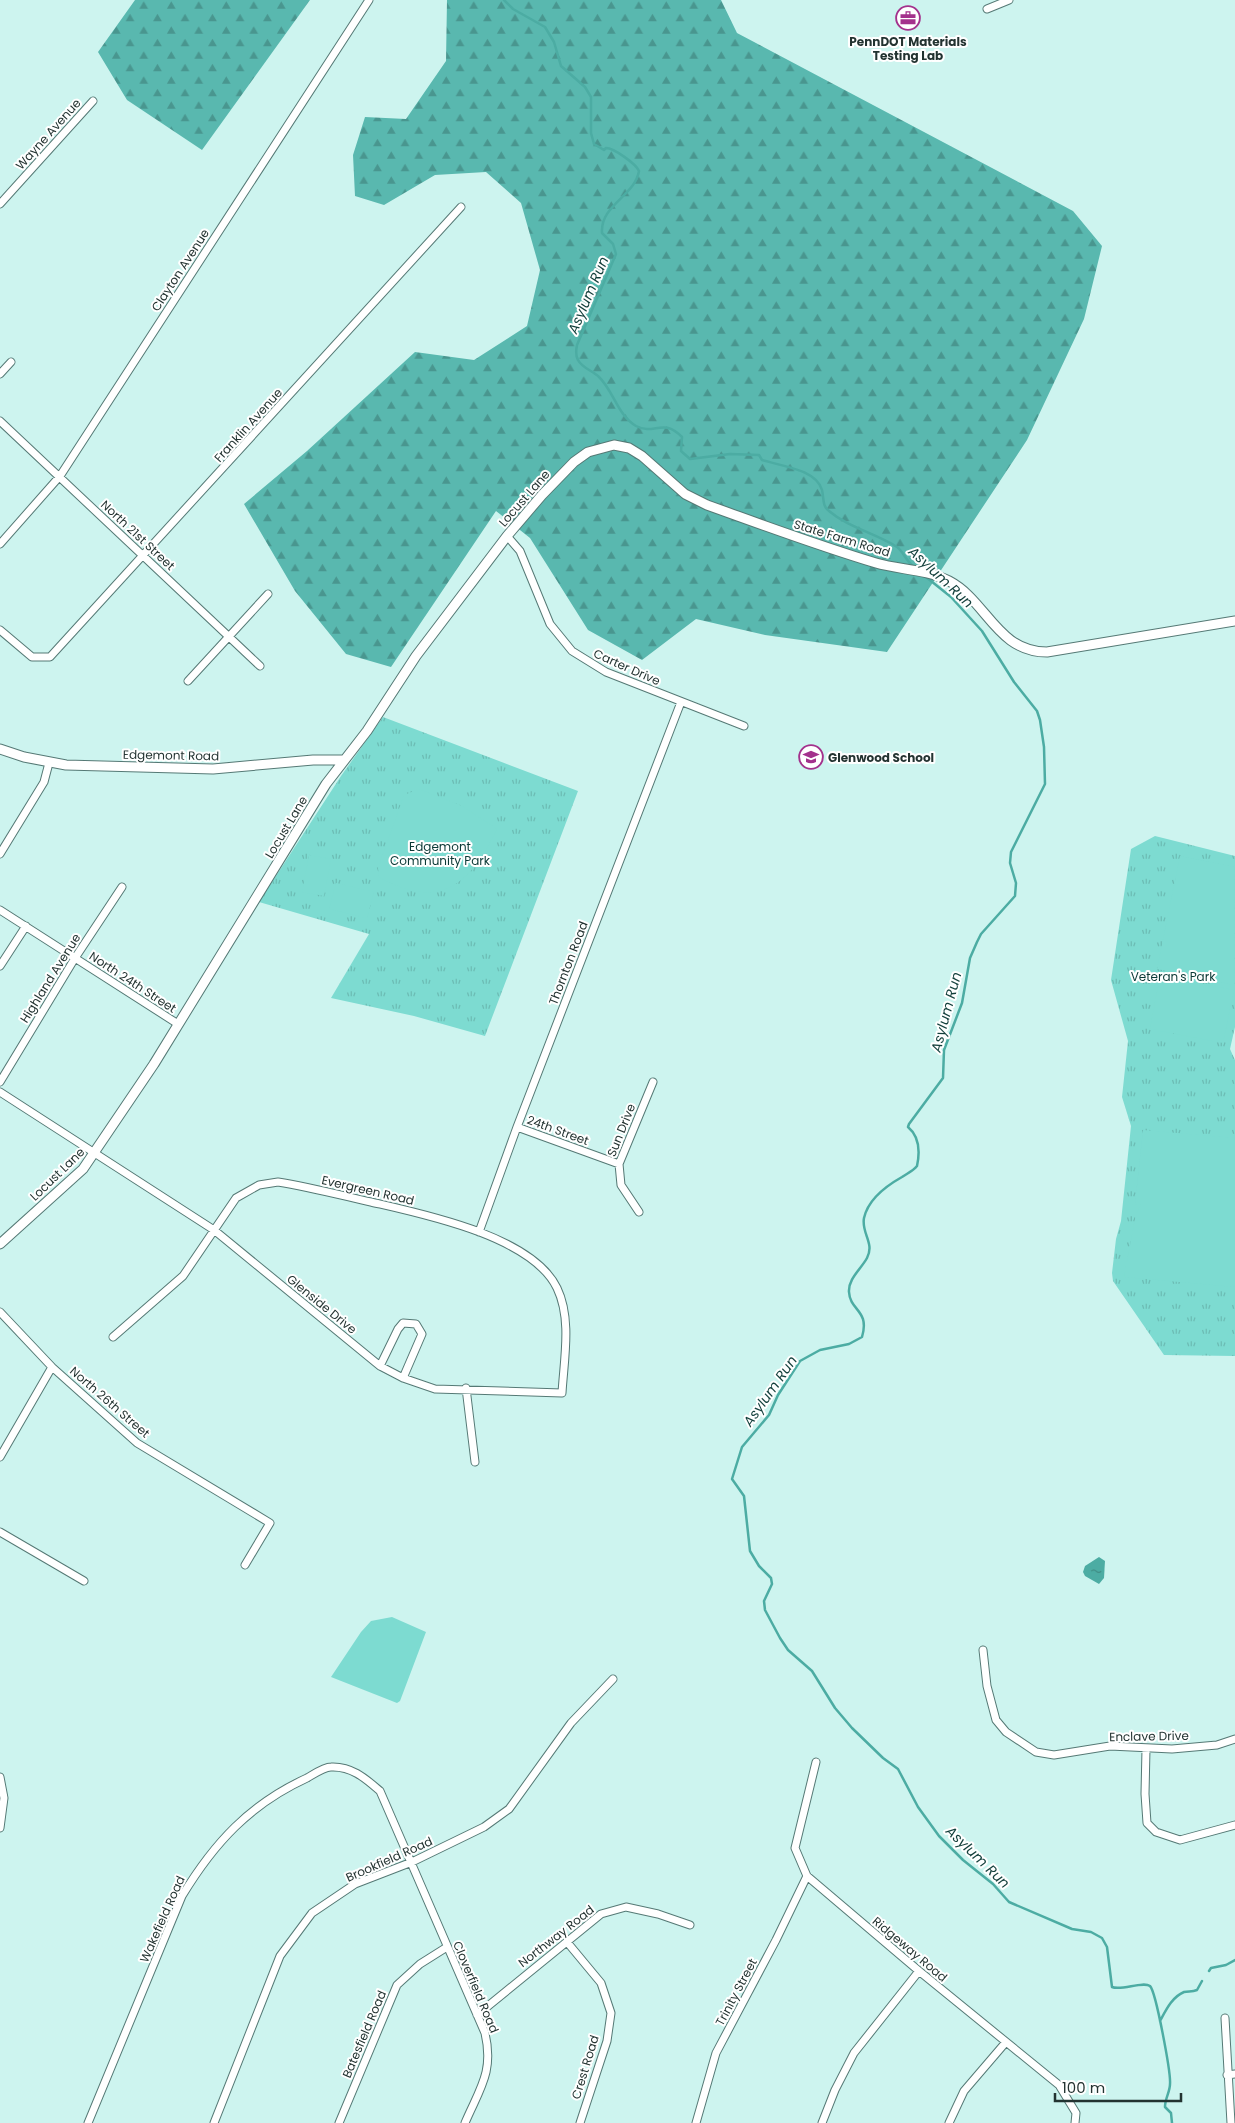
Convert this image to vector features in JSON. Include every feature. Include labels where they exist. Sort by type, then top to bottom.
[{"type":"street","name":"Clayton Avenue","points":[[0,544],[60,476],[369,0]]},
{"type":"street","points":[[987,9],[1009,0]]},
{"type":"street","name":"Wayne Avenue","points":[[0,204],[93,101]]},
{"type":"street","name":"Franklin Avenue","points":[[0,630],[32,657],[50,657],[461,207]]},
{"type":"street","points":[[0,374],[12,362]]},
{"type":"street","name":"North 21st Street","points":[[0,421],[260,666]]},
{"type":"street","name":"Locust Lane","points":[[0,1244],[83,1169],[95,1154],[344,760],[368,731],[416,656],[507,536],[574,462],[588,452],[614,445]]},
{"type":"street","name":"State Farm Road","points":[[614,445],[629,448],[642,456],[685,494],[707,505],[846,554],[879,564],[928,573],[951,582],[964,592],[1010,641],[1033,652],[1047,652],[1235,621]]},
{"type":"street","name":"Carter Drive","points":[[507,536],[520,551],[550,624],[572,651],[606,672],[744,726]]},
{"type":"street","points":[[188,681],[231,637],[268,594]]},
{"type":"street","name":"Thornton Road","points":[[479,1232],[517,1127],[681,702]]},
{"type":"street","name":"Edgemont Road","points":[[0,749],[49,763],[212,769],[313,760],[344,760]]},
{"type":"street","points":[[0,854],[44,782],[49,763]]},
{"type":"street","name":"Highland Avenue","points":[[0,1082],[75,958],[122,888]]},
{"type":"street","name":"North 24th Street","points":[[0,910],[178,1024]]},
{"type":"street","points":[[0,966],[26,926]]},
{"type":"street","name":"Sun Drive","points":[[639,1212],[621,1185],[619,1164],[653,1082]]},
{"type":"street","name":"Glenside Drive","points":[[0,1092],[214,1230],[380,1366],[403,1378],[435,1389],[466,1388],[562,1393]]},
{"type":"street","name":"24th Street","points":[[517,1127],[619,1164]]},
{"type":"street","name":"Evergreen Road","points":[[113,1337],[183,1276],[236,1198],[259,1185],[278,1182],[437,1218],[479,1232],[526,1255],[544,1269],[556,1286],[565,1308],[562,1393]]},
{"type":"street","name":"North 26th Street","points":[[0,1312],[52,1367],[137,1443],[270,1523],[245,1565]]},
{"type":"street","points":[[380,1366],[398,1329],[403,1323],[416,1324],[422,1334],[403,1378]]},
{"type":"street","points":[[0,1457],[52,1367]]},
{"type":"street","points":[[466,1388],[475,1462]]},
{"type":"street","points":[[0,1532],[84,1581]]},
{"type":"street","name":"Enclave Drive","points":[[983,1650],[988,1686],[996,1720],[1006,1732],[1036,1752],[1054,1755],[1110,1746],[1146,1749],[1217,1745],[1235,1739]]},
{"type":"street","name":"Brookfield Road","points":[[214,2123],[280,1956],[312,1913],[355,1884],[412,1862],[484,1827],[509,1809],[571,1723],[613,1679]]},
{"type":"street","points":[[1146,1749],[1145,1794],[1147,1823],[1156,1832],[1180,1840],[1235,1825]]},
{"type":"street","name":"Ridgeway Road","points":[[816,1762],[795,1848],[807,1876],[919,1972],[1059,2085],[1076,2113],[1075,2123]]},
{"type":"street","name":"Wakefield Road","points":[[88,2123],[182,1896],[202,1863],[233,1828],[254,1810],[282,1790],[330,1766],[360,1773],[380,1792],[412,1862]]},
{"type":"street","points":[[0,1777],[4,1798],[0,1828]]},
{"type":"street","name":"Cloverfield Road","points":[[412,1862],[476,2015],[485,2032],[490,2054],[486,2074],[464,2123]]},
{"type":"street","name":"Trinity Street","points":[[696,2123],[716,2053],[776,1940],[807,1876]]},
{"type":"street","name":"Northway Road","points":[[476,2015],[601,1914],[626,1907],[658,1914],[690,1926]]},
{"type":"street","name":"Crest Road","points":[[566,1942],[601,1983],[611,2013],[606,2041],[580,2123]]},
{"type":"street","name":"Batesfield Road","points":[[339,2123],[397,1985],[420,1964],[447,1947]]},
{"type":"street","points":[[822,2123],[835,2090],[854,2053],[919,1972]]},
{"type":"street","points":[[1225,2018],[1231,2075],[1231,2123]]},
{"type":"street","points":[[949,2123],[964,2091],[1006,2042]]},
{"type":"green space","points":[[135,0],[310,0],[202,150],[127,100],[98,52]]},
{"type":"green space","points":[[447,0],[721,0],[737,33],[1073,211],[1102,246],[1084,319],[1027,440],[887,652],[765,635],[696,619],[642,660],[588,630],[530,538],[496,511],[391,667],[346,654],[295,591],[244,504],[307,451],[415,352],[474,360],[527,326],[540,270],[521,203],[486,172],[435,175],[384,205],[355,196],[353,155],[365,117],[406,119],[446,61]]},
{"type":"green space","name":"Edgemont Community Park","points":[[383,717],[578,791],[485,1036],[414,1016],[331,998],[369,934],[259,902],[341,776]]},
{"type":"green space","points":[[419,789],[462,806],[497,829],[487,849],[464,878],[451,887],[436,892],[419,892],[400,887],[379,877],[378,868],[404,795]]},
{"type":"green space","name":"Veteran's Park","points":[[1155,836],[1235,856],[1235,1027],[1230,1049],[1235,1060],[1235,1356],[1164,1355],[1113,1281],[1112,1273],[1116,1239],[1121,1221],[1131,1126],[1122,1097],[1128,1041],[1111,980],[1131,849]]},
{"type":"green space","points":[[309,855],[331,859],[324,896],[302,892]]},
{"type":"green space","points":[[1180,856],[1235,867],[1234,985],[1157,969]]},
{"type":"green space","points":[[336,883],[374,892],[367,918],[329,909]]},
{"type":"green space","points":[[1160,976],[1234,990],[1223,1043],[1150,1029]]},
{"type":"green space","points":[[1143,1130],[1235,1138],[1235,1287],[1124,1277],[1136,1214],[1141,1205],[1135,1204]]},
{"type":"green space","points":[[392,1617],[426,1632],[400,1701],[397,1703],[331,1677],[361,1632],[371,1621]]},
{"type":"water","points":[[1099,1557],[1105,1561],[1104,1578],[1099,1584],[1085,1576],[1083,1572],[1085,1566]]},
{"type":"waterway","name":"Asylum Run","points":[[504,0],[513,9],[545,27],[554,42],[561,66],[585,87],[591,97],[591,133],[594,144],[604,150],[606,148],[619,153],[634,164],[639,171],[636,180],[606,215],[603,223],[602,233],[613,244],[616,254],[577,345],[576,354],[580,363],[604,382],[620,410],[630,422],[643,429],[664,427],[675,431],[682,437],[681,451],[690,459],[730,454],[759,455],[762,460],[805,473],[813,477],[818,483],[822,490],[824,504],[829,511],[845,522],[897,547],[914,567]]},
{"type":"waterway","name":"Asylum Run","points":[[926,577],[951,597],[982,631],[1014,682],[1037,711],[1044,747],[1045,784],[1011,852],[1010,863],[1016,883],[1015,896],[981,934],[970,958],[962,1003],[944,1050],[943,1078],[909,1124],[908,1127],[915,1135],[918,1145],[917,1166],[884,1189],[866,1211],[864,1228],[869,1243],[869,1253],[849,1287],[850,1298],[862,1316],[864,1328],[862,1337],[849,1344],[820,1350],[800,1361],[778,1395],[769,1415],[742,1447],[732,1479],[744,1496],[750,1551],[759,1566],[771,1578],[772,1584],[764,1601],[765,1610],[780,1638],[788,1650],[812,1671],[835,1708],[852,1728],[883,1758],[898,1769],[918,1807],[939,1836],[963,1860],[993,1884],[1009,1902],[1072,1929],[1091,1932],[1102,1938],[1107,1947],[1112,1987],[1150,1986],[1159,2017],[1170,2077],[1170,2087],[1165,2107],[1171,2113],[1172,2123]]},
{"type":"waterway","points":[[1209,1971],[1211,1968],[1226,1965],[1235,1960]]},
{"type":"waterway","points":[[1160,2021],[1176,1997],[1184,1992],[1197,1990],[1202,1981]]},
{"type":"place","name":"PennDOT Materials Testing Lab","points":[[908,18]]},
{"type":"place","name":"Glenwood School","points":[[811,757]]}]
